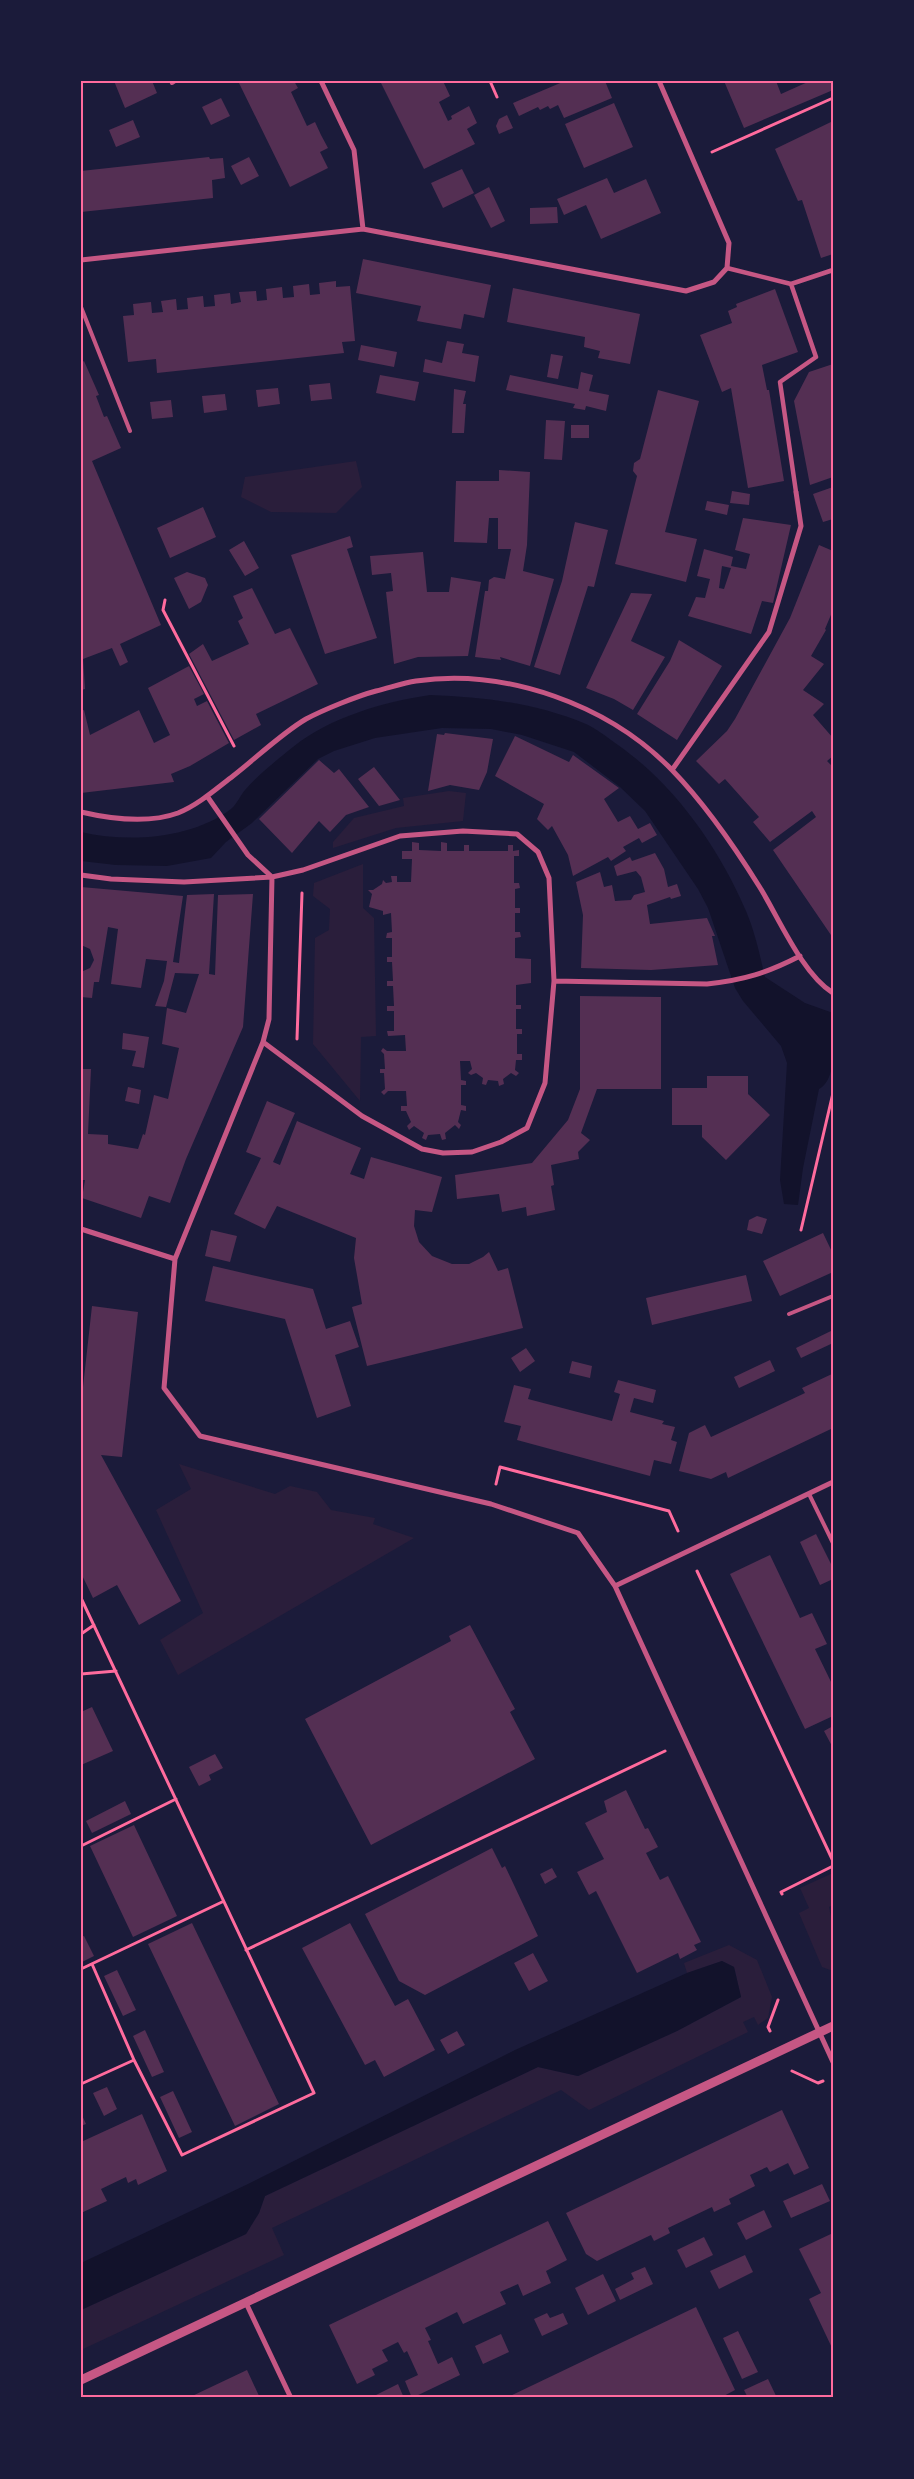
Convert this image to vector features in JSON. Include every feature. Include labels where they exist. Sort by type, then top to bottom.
[{"type":"street","points":[[321,81],[354,150],[363,230]]},
{"type":"street","points":[[81,260],[363,230],[686,291],[714,282],[727,268],[729,243],[659,81]]},
{"type":"street","points":[[727,268],[791,284],[833,270]]},
{"type":"street","points":[[672,770],[769,632],[801,526],[780,382],[816,357],[791,284]]},
{"type":"street","points":[[81,812],[107,818],[143,819],[178,813],[207,796],[306,719],[371,692],[416,681],[468,679],[518,686],[568,701],[627,731],[672,770],[710,817],[758,885],[800,956],[825,988],[833,993]]},
{"type":"street","points":[[207,796],[248,855],[272,877],[269,1019],[262,1042],[175,1259],[164,1388],[200,1436],[491,1504],[578,1533],[615,1586],[821,2032],[833,2062]]},
{"type":"street","points":[[81,875],[111,879],[184,882],[272,877],[303,870],[400,836],[463,831],[517,834],[538,852],[549,878],[554,981],[545,1083],[527,1128],[501,1142],[472,1152],[443,1153],[422,1149],[362,1116],[262,1042]]},
{"type":"street","points":[[554,981],[698,984],[731,981],[770,972],[800,956]]},
{"type":"street","points":[[81,1229],[175,1259]]},
{"type":"street","points":[[615,1586],[686,1550],[833,1482]]},
{"type":"street","points":[[81,2380],[833,2026]]},
{"type":"street","points":[[246,2303],[291,2398]]},
{"type":"lane","points":[[171,81],[172,83],[175,81]]},
{"type":"lane","points":[[81,307],[130,431]]},
{"type":"lane","points":[[789,1314],[833,1296]]},
{"type":"lane","points":[[809,1494],[833,1543]]},
{"type":"path","points":[[490,81],[497,97]]},
{"type":"path","points":[[693,160],[833,98]]},
{"type":"path","points":[[165,600],[163,610],[245,767]]},
{"type":"path","points":[[298,1040],[303,870]]},
{"type":"path","points":[[801,1230],[833,1093]]},
{"type":"path","points":[[491,1504],[500,1467],[668,1511],[833,1861]]},
{"type":"path","points":[[81,1598],[176,1799],[222,1902],[314,2093],[182,2155],[134,2060],[92,1964]]},
{"type":"path","points":[[81,1634],[94,1625]]},
{"type":"path","points":[[81,1674],[116,1671]]},
{"type":"path","points":[[246,1950],[686,1741]]},
{"type":"path","points":[[81,1846],[176,1799]]},
{"type":"path","points":[[81,1969],[222,1902]]},
{"type":"path","points":[[81,2084],[134,2060]]},
{"type":"shaded area","points":[[356,461],[362,487],[336,513],[271,512],[241,497],[245,477]]},
{"type":"shaded area","points":[[430,695],[510,702],[548,711],[594,728],[639,761],[658,779],[676,798],[709,841],[735,887],[749,919],[765,977],[805,1003],[833,1013],[834,1054],[832,1066],[830,1076],[819,1089],[803,1168],[798,1205],[784,1204],[780,1180],[787,1063],[781,1046],[743,1001],[735,988],[708,908],[698,889],[645,811],[620,787],[574,752],[522,735],[491,729],[442,728],[375,738],[334,751],[318,759],[252,823],[226,842],[211,858],[167,866],[116,865],[81,861],[81,832],[119,837],[139,837],[159,836],[197,827],[231,809],[256,779],[308,736],[358,712]]},
{"type":"shaded area","points":[[449,791],[466,793],[463,821],[396,828],[333,848],[333,842],[354,818],[404,806],[403,798]]},
{"type":"shaded area","points":[[363,864],[363,908],[374,918],[376,1036],[361,1037],[360,1101],[313,1044],[315,938],[329,930],[330,909],[313,896],[314,883]]},
{"type":"shaded area","points":[[179,1464],[275,1494],[290,1486],[317,1492],[331,1510],[375,1518],[373,1524],[414,1538],[178,1675],[160,1640],[203,1613],[156,1510],[191,1489]]},
{"type":"shaded area","points":[[833,1873],[833,1905],[829,1907],[833,1928],[833,1971],[822,1967],[799,1913],[809,1908],[800,1888]]},
{"type":"shaded area","points":[[729,1945],[757,1960],[772,1997],[768,2018],[758,2025],[754,2017],[743,2022],[748,2032],[589,2110],[561,2090],[272,2228],[284,2255],[81,2350],[81,2310],[246,2234],[259,2213],[265,2196],[538,2067],[578,2076],[677,2031],[741,1997],[734,1967],[722,1961],[687,1973],[684,1963]]},
{"type":"shaded area","points":[[722,1961],[734,1967],[741,1997],[677,2031],[578,2076],[538,2067],[265,2196],[259,2213],[246,2234],[81,2310],[81,2263],[248,2184],[515,2050],[687,1973]]},
{"type":"building","points":[[114,81],[152,81],[157,93],[125,108]]},
{"type":"building","points":[[238,81],[294,81],[298,88],[291,92],[307,126],[315,122],[328,148],[320,152],[328,168],[290,187]]},
{"type":"building","points":[[380,81],[443,81],[450,96],[439,102],[448,121],[452,119],[451,116],[469,106],[477,123],[467,129],[475,144],[424,169]]},
{"type":"building","points":[[565,81],[605,81],[612,98],[564,118],[558,105],[550,109],[548,106],[540,110],[538,107],[519,116],[513,103]]},
{"type":"building","points":[[724,81],[776,81],[781,94],[810,81],[831,81],[833,90],[744,128]]},
{"type":"building","points":[[221,98],[230,116],[211,125],[202,107]]},
{"type":"building","points":[[614,103],[633,147],[584,168],[565,124]]},
{"type":"building","points":[[507,115],[513,128],[499,134],[496,126],[499,119]]},
{"type":"building","points":[[133,120],[140,137],[116,147],[109,130]]},
{"type":"building","points":[[833,121],[833,254],[821,258],[802,200],[798,201],[775,149]]},
{"type":"building","points":[[209,157],[210,159],[223,158],[225,178],[212,180],[213,198],[81,212],[81,171]]},
{"type":"building","points":[[249,157],[259,176],[241,185],[231,166]]},
{"type":"building","points":[[462,169],[474,193],[443,208],[431,183]]},
{"type":"building","points":[[607,178],[614,193],[646,179],[661,213],[601,239],[586,205],[564,215],[557,199]]},
{"type":"building","points":[[489,187],[505,221],[491,228],[474,195]]},
{"type":"building","points":[[557,207],[558,223],[530,224],[530,208]]},
{"type":"building","points":[[363,259],[491,285],[484,318],[464,314],[461,329],[417,321],[421,306],[356,293]]},
{"type":"building","points":[[336,281],[336,287],[350,286],[355,341],[342,342],[344,353],[157,373],[156,359],[128,362],[123,316],[134,315],[133,304],[151,302],[152,313],[163,312],[161,301],[176,299],[177,310],[188,309],[187,298],[203,296],[204,307],[215,306],[214,295],[230,293],[231,304],[241,302],[239,292],[256,291],[257,301],[267,300],[266,289],[282,287],[283,298],[294,297],[293,286],[309,284],[310,295],[320,294],[319,283]]},
{"type":"building","points":[[513,288],[640,314],[630,364],[598,358],[600,351],[584,347],[585,337],[507,322]]},
{"type":"building","points":[[775,289],[798,352],[762,365],[767,390],[769,390],[784,481],[748,488],[731,388],[722,392],[700,335],[732,323],[728,311],[737,307],[736,304]]},
{"type":"building","points":[[447,341],[464,344],[462,353],[479,356],[475,382],[423,372],[425,359],[442,363]]},
{"type":"building","points":[[361,345],[397,352],[394,367],[358,360]]},
{"type":"building","points":[[551,354],[563,356],[558,379],[547,377]]},
{"type":"building","points":[[84,361],[99,395],[96,396],[104,417],[107,416],[121,448],[92,461],[161,625],[120,644],[128,662],[120,666],[112,648],[83,659],[85,689],[81,690],[81,363]]},
{"type":"building","points":[[833,364],[833,477],[810,485],[794,401],[809,372]]},
{"type":"building","points":[[581,372],[593,375],[589,391],[609,395],[606,411],[586,406],[585,410],[573,408],[575,404],[506,390],[510,375],[578,389]]},
{"type":"building","points":[[380,375],[419,382],[415,401],[376,393]]},
{"type":"building","points":[[330,383],[332,399],[311,401],[309,385]]},
{"type":"building","points":[[278,388],[280,404],[258,407],[256,390]]},
{"type":"building","points":[[454,389],[466,391],[463,404],[466,404],[464,433],[452,433]]},
{"type":"building","points":[[658,390],[699,401],[665,532],[697,539],[686,582],[615,564],[637,476],[633,471],[634,463],[640,459]]},
{"type":"building","points":[[225,394],[227,410],[204,413],[202,396]]},
{"type":"building","points":[[171,400],[173,417],[152,419],[150,402]]},
{"type":"building","points":[[546,420],[565,421],[562,460],[544,459]]},
{"type":"building","points":[[571,425],[589,425],[589,438],[571,438]]},
{"type":"building","points":[[499,470],[530,472],[527,545],[523,571],[554,579],[530,666],[500,657],[501,660],[475,657],[485,591],[488,591],[489,580],[494,577],[505,579],[511,549],[498,549],[498,518],[489,518],[487,543],[454,542],[456,481],[499,481]]},
{"type":"building","points":[[833,487],[833,519],[823,522],[813,494]]},
{"type":"building","points":[[732,491],[750,494],[749,505],[730,503]]},
{"type":"building","points":[[707,501],[729,505],[727,515],[705,510]]},
{"type":"building","points":[[203,507],[216,537],[170,558],[157,528]]},
{"type":"building","points":[[743,518],[791,525],[773,603],[762,601],[751,634],[688,616],[696,597],[705,598],[710,579],[697,576],[704,549],[733,557],[731,566],[746,569],[750,554],[735,550]],"holes":[[[722,566],[731,568],[724,589],[719,588]]]},
{"type":"building","points":[[575,522],[608,530],[594,587],[588,586],[560,675],[534,667],[562,581]]},
{"type":"building","points":[[350,536],[353,547],[347,549],[377,638],[325,654],[291,555]]},
{"type":"building","points":[[244,541],[259,568],[245,576],[229,550]]},
{"type":"building","points":[[819,545],[833,551],[833,610],[826,630],[811,656],[824,664],[803,690],[824,704],[813,715],[833,738],[833,756],[827,761],[833,767],[833,938],[773,850],[816,817],[812,811],[770,842],[753,822],[759,817],[725,779],[719,784],[696,761],[727,731],[735,719],[790,618]]},
{"type":"building","points":[[423,552],[427,592],[449,592],[451,577],[481,582],[468,656],[418,657],[394,664],[386,592],[393,591],[391,573],[372,575],[370,556]]},
{"type":"building","points":[[187,572],[205,578],[208,585],[201,602],[189,609],[174,578]]},
{"type":"building","points":[[252,588],[275,634],[290,628],[318,684],[256,714],[261,725],[234,740],[189,654],[203,644],[212,661],[249,644],[238,621],[243,618],[233,596]]},
{"type":"building","points":[[631,593],[652,594],[631,641],[665,657],[633,710],[614,699],[586,688]]},
{"type":"building","points":[[679,640],[722,666],[677,740],[637,714],[670,661]]},
{"type":"building","points":[[189,666],[204,694],[194,699],[197,706],[207,701],[229,743],[190,766],[171,774],[174,782],[81,793],[81,711],[84,710],[90,735],[139,710],[154,743],[170,735],[148,688]]},
{"type":"building","points":[[445,733],[493,739],[487,772],[479,790],[450,785],[428,791],[437,734],[444,735]]},
{"type":"building","points":[[515,736],[569,762],[573,755],[619,788],[604,799],[618,822],[630,816],[638,829],[650,823],[657,835],[642,843],[639,838],[623,847],[626,851],[611,861],[608,857],[573,876],[568,855],[552,826],[548,830],[537,819],[544,804],[495,776]]},
{"type":"building","points":[[319,760],[334,773],[339,769],[369,807],[346,815],[330,832],[319,821],[292,853],[259,819]]},
{"type":"building","points":[[374,767],[400,800],[379,806],[358,779]]},
{"type":"building","points":[[412,842],[419,843],[419,850],[441,851],[441,842],[447,843],[447,851],[464,851],[464,845],[469,845],[469,851],[508,851],[508,845],[513,845],[513,851],[519,850],[519,856],[514,856],[514,883],[519,883],[520,888],[515,889],[515,908],[520,908],[520,913],[515,913],[515,932],[520,932],[521,937],[515,938],[515,958],[531,959],[531,983],[516,985],[516,1005],[521,1005],[521,1009],[516,1009],[516,1029],[522,1029],[522,1034],[517,1034],[517,1054],[522,1054],[522,1060],[516,1060],[515,1070],[519,1073],[516,1076],[511,1073],[503,1079],[504,1084],[499,1086],[498,1081],[488,1080],[486,1085],[482,1084],[483,1078],[476,1073],[471,1075],[468,1073],[472,1069],[470,1061],[460,1061],[461,1080],[466,1081],[466,1085],[461,1085],[461,1105],[466,1106],[466,1111],[461,1110],[458,1122],[461,1125],[459,1129],[455,1125],[445,1133],[446,1139],[442,1140],[440,1134],[428,1135],[426,1140],[422,1138],[424,1133],[414,1126],[409,1130],[407,1126],[411,1122],[406,1111],[401,1111],[401,1106],[407,1106],[406,1091],[388,1091],[384,1095],[381,1092],[385,1089],[384,1073],[380,1073],[380,1069],[385,1069],[384,1054],[381,1051],[383,1048],[387,1051],[406,1051],[405,1035],[388,1036],[387,1031],[394,1031],[394,1011],[387,1011],[387,1006],[394,1006],[393,986],[387,986],[387,981],[393,981],[392,962],[387,962],[387,957],[392,957],[392,938],[386,938],[387,933],[392,932],[391,913],[383,915],[383,911],[369,907],[372,894],[368,890],[373,890],[382,884],[383,880],[386,883],[392,882],[391,876],[397,876],[397,882],[411,882],[412,859],[402,859],[402,851],[412,851]]},
{"type":"building","points":[[655,853],[664,869],[668,887],[677,884],[681,896],[671,899],[670,897],[647,905],[650,924],[707,918],[715,936],[712,936],[718,965],[651,970],[581,968],[583,915],[576,882],[600,872],[604,887],[612,885],[615,901],[631,900],[634,895],[645,892],[641,877],[636,871],[617,876],[614,866],[630,857],[632,861]]},
{"type":"building","points":[[81,887],[183,896],[173,962],[179,963],[187,895],[214,894],[209,974],[215,975],[218,895],[253,894],[243,1027],[186,1159],[170,1203],[149,1196],[141,1218],[82,1198],[85,1180],[81,1180],[81,1069],[91,1069],[88,1134],[108,1135],[108,1144],[138,1149],[143,1134],[145,1135],[154,1095],[168,1099],[179,1048],[162,1044],[167,1008],[186,1013],[199,974],[175,973],[166,1007],[155,1006],[164,981],[167,961],[146,959],[141,988],[111,984],[118,929],[108,927],[99,982],[94,982],[92,998],[81,997],[81,972],[90,968],[94,960],[90,949],[81,945]]},
{"type":"building","points":[[580,996],[661,997],[661,1089],[597,1089],[581,1133],[590,1140],[578,1152],[579,1159],[551,1165],[554,1185],[551,1186],[555,1210],[527,1216],[526,1207],[502,1212],[499,1194],[457,1199],[455,1175],[532,1163],[568,1120],[580,1089]]},
{"type":"building","points":[[123,1033],[149,1037],[144,1068],[132,1066],[136,1051],[122,1049]]},
{"type":"building","points":[[707,1076],[748,1076],[748,1094],[770,1115],[726,1160],[702,1137],[702,1125],[672,1125],[672,1088],[707,1088]]},
{"type":"building","points":[[128,1087],[141,1090],[139,1104],[125,1101]]},
{"type":"building","points":[[267,1101],[295,1113],[273,1162],[280,1165],[297,1121],[361,1148],[350,1174],[364,1179],[371,1157],[442,1177],[432,1212],[415,1210],[414,1226],[419,1242],[432,1256],[452,1264],[469,1264],[489,1252],[498,1271],[508,1268],[523,1328],[367,1366],[352,1307],[362,1304],[354,1258],[356,1238],[277,1206],[265,1229],[234,1214],[261,1158],[246,1152]]},
{"type":"building","points":[[757,1216],[767,1219],[762,1234],[747,1230],[749,1220]]},
{"type":"building","points":[[211,1230],[237,1236],[230,1262],[205,1256]]},
{"type":"building","points":[[823,1233],[833,1254],[833,1272],[780,1296],[763,1261]]},
{"type":"building","points":[[213,1266],[313,1289],[326,1329],[350,1321],[359,1347],[335,1355],[351,1406],[317,1418],[285,1319],[205,1301]]},
{"type":"building","points":[[746,1275],[752,1301],[652,1325],[646,1298]]},
{"type":"building","points":[[92,1306],[138,1312],[122,1457],[101,1455],[181,1601],[139,1625],[117,1585],[93,1598],[81,1573],[81,1405]]},
{"type":"building","points":[[833,1330],[833,1343],[801,1358],[796,1348]]},
{"type":"building","points":[[526,1348],[535,1361],[520,1372],[511,1358]]},
{"type":"building","points":[[770,1360],[775,1371],[739,1388],[734,1377]]},
{"type":"building","points":[[572,1361],[592,1366],[590,1378],[569,1373]]},
{"type":"building","points":[[832,1374],[833,1428],[728,1478],[726,1472],[711,1479],[679,1471],[689,1433],[705,1425],[711,1437],[805,1393],[802,1388]]},
{"type":"building","points":[[618,1380],[656,1390],[653,1403],[634,1398],[630,1412],[664,1421],[662,1424],[675,1427],[671,1440],[677,1442],[671,1464],[654,1460],[650,1476],[517,1440],[521,1426],[504,1422],[514,1385],[531,1389],[528,1399],[612,1421],[620,1394],[614,1392]]},
{"type":"building","points":[[816,1534],[833,1568],[833,1579],[820,1585],[800,1542]]},
{"type":"building","points":[[770,1555],[800,1618],[812,1613],[827,1644],[815,1649],[833,1686],[833,1716],[805,1729],[730,1574]]},
{"type":"building","points":[[470,1625],[515,1709],[510,1712],[535,1759],[371,1845],[305,1719],[451,1641],[449,1636]]},
{"type":"building","points":[[92,1707],[113,1751],[81,1765],[81,1712]]},
{"type":"building","points":[[833,1726],[833,1748],[824,1731]]},
{"type":"building","points":[[215,1754],[223,1768],[209,1775],[211,1780],[199,1786],[189,1767]]},
{"type":"building","points":[[626,1790],[645,1829],[648,1828],[658,1847],[646,1853],[660,1880],[668,1876],[701,1942],[694,1945],[697,1950],[680,1959],[678,1953],[637,1973],[596,1891],[589,1895],[577,1872],[604,1859],[585,1823],[607,1812],[604,1801]]},
{"type":"building","points":[[125,1801],[131,1814],[92,1833],[86,1821]]},
{"type":"building","points":[[134,1825],[177,1916],[133,1937],[90,1846]]},
{"type":"building","points":[[492,1848],[502,1868],[505,1866],[538,1936],[425,1995],[399,1981],[365,1914]]},
{"type":"building","points":[[552,1868],[557,1877],[545,1884],[540,1874]]},
{"type":"building","points":[[192,1923],[279,2104],[235,2126],[148,1944]]},
{"type":"building","points":[[350,1923],[395,2006],[408,1999],[435,2050],[384,2077],[375,2060],[365,2065],[302,1948]]},
{"type":"building","points":[[84,1936],[94,1956],[82,1962],[81,1937]]},
{"type":"building","points":[[533,1953],[548,1981],[529,1991],[514,1963]]},
{"type":"building","points":[[117,1970],[136,2010],[123,2016],[104,1976]]},
{"type":"building","points":[[145,2030],[164,2072],[152,2077],[133,2036]]},
{"type":"building","points":[[457,2031],[465,2045],[448,2054],[440,2040]]},
{"type":"building","points":[[107,2087],[117,2109],[104,2116],[93,2093]]},
{"type":"building","points":[[173,2091],[192,2132],[179,2138],[160,2097]]},
{"type":"building","points":[[782,2110],[809,2168],[794,2175],[788,2163],[770,2172],[767,2167],[750,2175],[755,2186],[729,2199],[731,2204],[714,2212],[712,2207],[668,2228],[670,2233],[654,2241],[651,2235],[597,2261],[586,2254],[566,2213]]},
{"type":"building","points":[[81,2113],[86,2124],[81,2126]]},
{"type":"building","points":[[142,2114],[167,2171],[138,2185],[136,2179],[128,2183],[126,2177],[101,2189],[107,2201],[81,2213],[81,2142]]},
{"type":"building","points":[[822,2184],[830,2201],[791,2218],[783,2201]]},
{"type":"building","points":[[764,2210],[772,2227],[746,2240],[737,2223]]},
{"type":"building","points":[[548,2221],[567,2260],[546,2271],[551,2283],[523,2296],[518,2284],[500,2292],[506,2304],[463,2324],[457,2312],[425,2328],[431,2340],[428,2341],[438,2364],[452,2357],[460,2375],[412,2398],[405,2381],[418,2375],[407,2351],[404,2353],[398,2342],[382,2350],[388,2361],[372,2369],[375,2375],[357,2384],[329,2325]]},
{"type":"building","points":[[833,2233],[833,2350],[809,2299],[821,2293],[799,2249]]},
{"type":"building","points":[[704,2237],[713,2255],[686,2268],[677,2250]]},
{"type":"building","points":[[745,2255],[753,2272],[719,2289],[710,2271]]},
{"type":"building","points":[[645,2267],[653,2284],[620,2300],[615,2289],[634,2279],[631,2273]]},
{"type":"building","points":[[603,2274],[616,2301],[588,2315],[575,2288]]},
{"type":"building","points":[[696,2307],[735,2390],[720,2398],[506,2398]]},
{"type":"building","points":[[547,2313],[550,2318],[563,2313],[568,2324],[542,2336],[534,2319]]},
{"type":"building","points":[[738,2331],[758,2372],[742,2379],[723,2338]]},
{"type":"building","points":[[501,2334],[509,2352],[483,2364],[475,2346]]},
{"type":"building","points":[[247,2370],[260,2398],[188,2398],[209,2388]]},
{"type":"building","points":[[768,2379],[777,2398],[748,2398],[744,2390]]},
{"type":"building","points":[[398,2384],[404,2398],[370,2398]]}]
